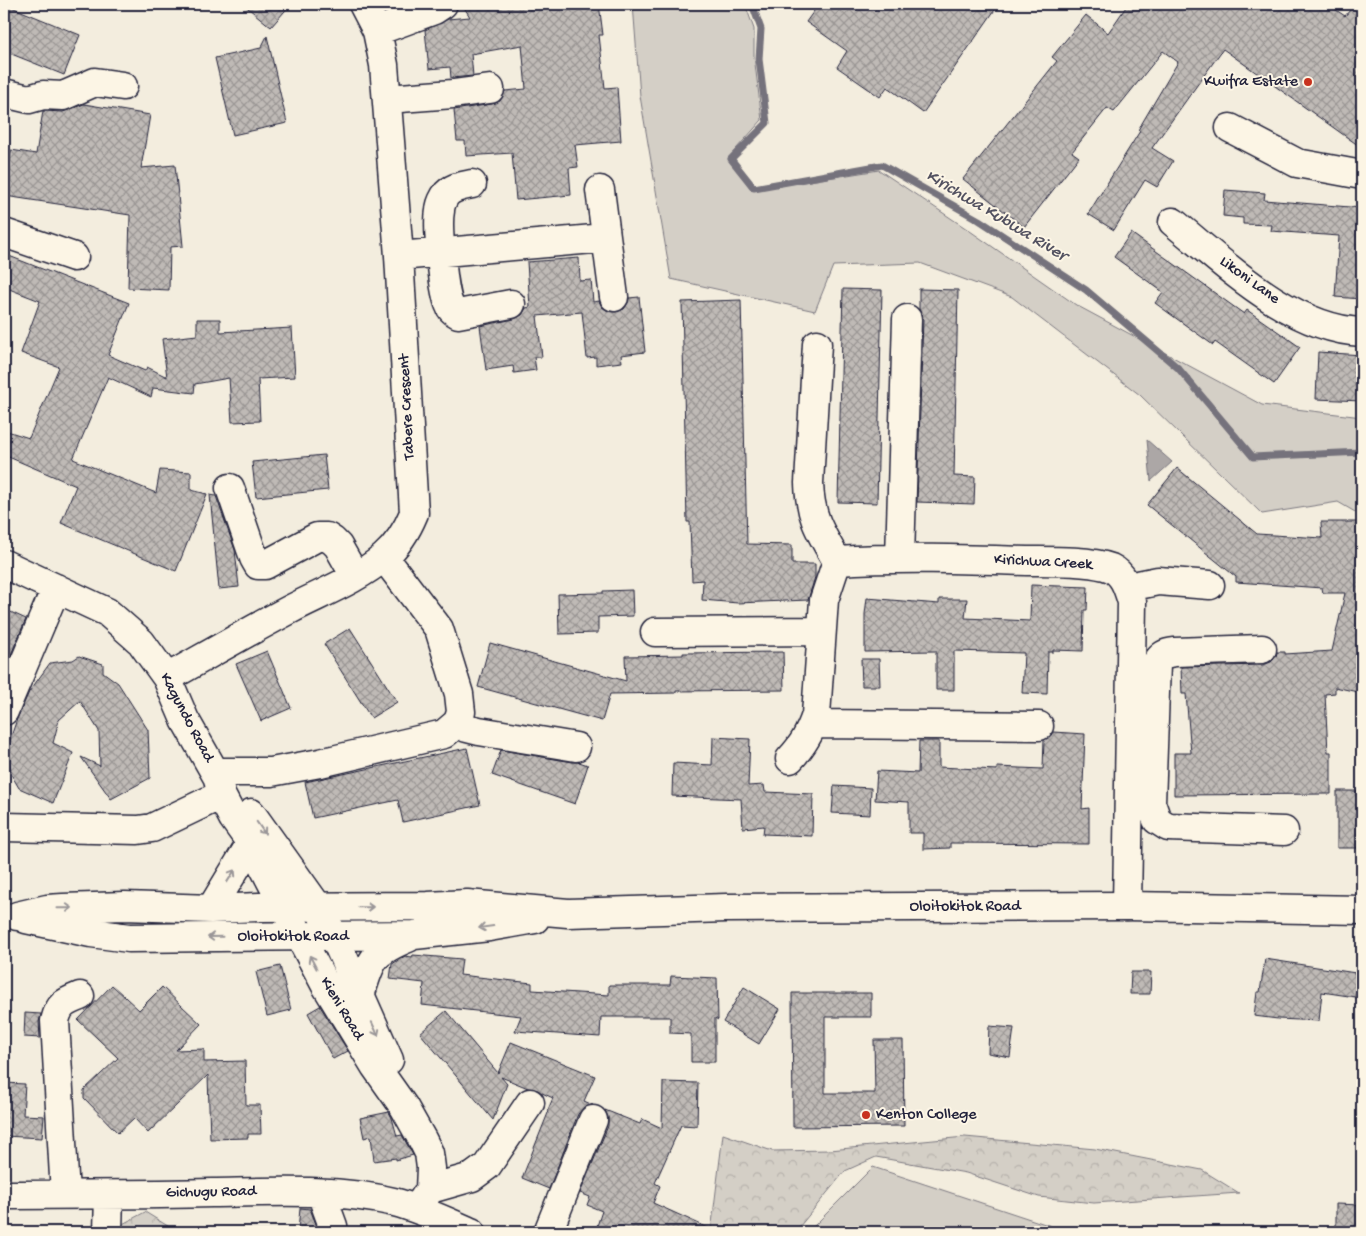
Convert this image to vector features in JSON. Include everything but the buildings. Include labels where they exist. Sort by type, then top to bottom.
[{"type":"street","name":"Tabere Crescent","points":[[167,678],[355,576],[384,557],[397,544],[408,528],[414,513],[384,65],[377,31],[363,4]]},
{"type":"street","points":[[377,31],[434,10],[443,4]]},
{"type":"street","points":[[4,93],[29,99],[43,95],[62,96],[95,82],[123,86]]},
{"type":"street","points":[[387,99],[490,89]]},
{"type":"street","points":[[1230,128],[1297,163],[1362,175]]},
{"type":"street","points":[[472,184],[453,188],[444,198],[439,212],[446,297],[450,306],[458,314],[512,304]]},
{"type":"street","points":[[600,190],[614,297]]},
{"type":"street","name":"Likoni Lane","points":[[1173,222],[1260,293],[1310,320],[1335,328],[1362,332]]},
{"type":"street","points":[[4,233],[74,257]]},
{"type":"street","points":[[398,256],[605,238]]},
{"type":"street","points":[[900,558],[907,319]]},
{"type":"street","points":[[790,759],[803,745],[816,715],[820,631],[824,600],[837,561],[814,519],[809,499],[817,344]]},
{"type":"street","points":[[230,488],[258,565],[266,565],[317,537],[327,537],[338,546],[355,576]]},
{"type":"street","points":[[4,826],[138,830],[152,828],[218,782],[320,763],[444,734],[458,722],[461,712],[459,694],[439,629],[384,557]]},
{"type":"street","name":"Kirichwa Creek","points":[[837,561],[900,558],[1086,563],[1111,568],[1121,576],[1128,587]]},
{"type":"street","name":"Kagundo Road","points":[[4,564],[107,612],[141,642],[167,678],[185,720],[218,782],[233,818],[250,843],[284,908]]},
{"type":"street","points":[[1210,585],[1158,581],[1128,587],[1132,602],[1140,794],[1158,820],[1168,827],[1284,831]]},
{"type":"street","points":[[4,712],[56,588]]},
{"type":"street","points":[[655,632],[820,631]]},
{"type":"street","points":[[1127,906],[1156,664],[1159,658],[1165,653],[1175,652],[1262,649]]},
{"type":"street","points":[[458,722],[467,728],[479,731],[576,747]]},
{"type":"street","points":[[813,724],[1039,726]]},
{"type":"street","name":"Kagundo Road","points":[[218,782],[232,788],[318,908]]},
{"type":"street","points":[[210,909],[250,843]]},
{"type":"street","name":"Oloitokitok Road","points":[[10,916],[47,909],[125,906],[210,909],[467,904],[568,913],[726,908],[1127,906],[1362,910]]},
{"type":"street","name":"Kieni Road","points":[[284,908],[325,984],[375,1066],[404,1107],[422,1139],[428,1153],[431,1168],[425,1210]]},
{"type":"street","name":"Kieni Road","points":[[318,908],[334,936],[389,1059],[404,1107]]},
{"type":"street","name":"Oloitokitok Road","points":[[10,916],[91,934],[129,938],[414,935],[488,927],[568,913]]},
{"type":"street","points":[[360,996],[374,957],[389,945],[414,935]]},
{"type":"street","points":[[65,1194],[54,1021],[61,1005],[80,996]]},
{"type":"street","points":[[471,1232],[425,1210],[487,1166],[530,1103]]},
{"type":"street","points":[[548,1232],[593,1120]]},
{"type":"street","name":"Gichugu Road","points":[[4,1195],[109,1195],[273,1191],[367,1197],[425,1210]]},
{"type":"street","points":[[321,1193],[333,1226],[328,1232]]},
{"type":"street","points":[[108,1232],[109,1195]]},
{"type":"green space","points":[[633,4],[745,4],[754,29],[754,56],[762,120],[728,158],[752,190],[879,170],[1076,305],[1262,405],[1362,417],[1362,516],[1338,502],[1262,514],[1140,395],[1012,297],[920,263],[833,266],[815,311],[671,279],[640,96]]},
{"type":"green space","points":[[723,1134],[772,1151],[830,1150],[965,1137],[1095,1149],[1202,1170],[1239,1193],[1094,1203],[1039,1197],[966,1173],[876,1157],[845,1171],[795,1232],[711,1232]]},
{"type":"green space","points":[[873,1167],[1051,1226],[1055,1232],[808,1232]]},
{"type":"green space","points":[[145,1212],[171,1228],[164,1232],[114,1232],[117,1227]]},
{"type":"shaded area","points":[[1147,440],[1172,462],[1151,481]]},
{"type":"waterway","name":"Kirichwa Kubwa River","points":[[752,4],[761,29],[759,59],[767,123],[731,159],[754,188],[882,165],[979,220],[1086,290],[1178,368],[1253,457],[1362,452]]},
{"type":"place","name":"Kwifra Estate","points":[[1308,82]]},
{"type":"place","name":"Kenton College","points":[[866,1115]]}]
